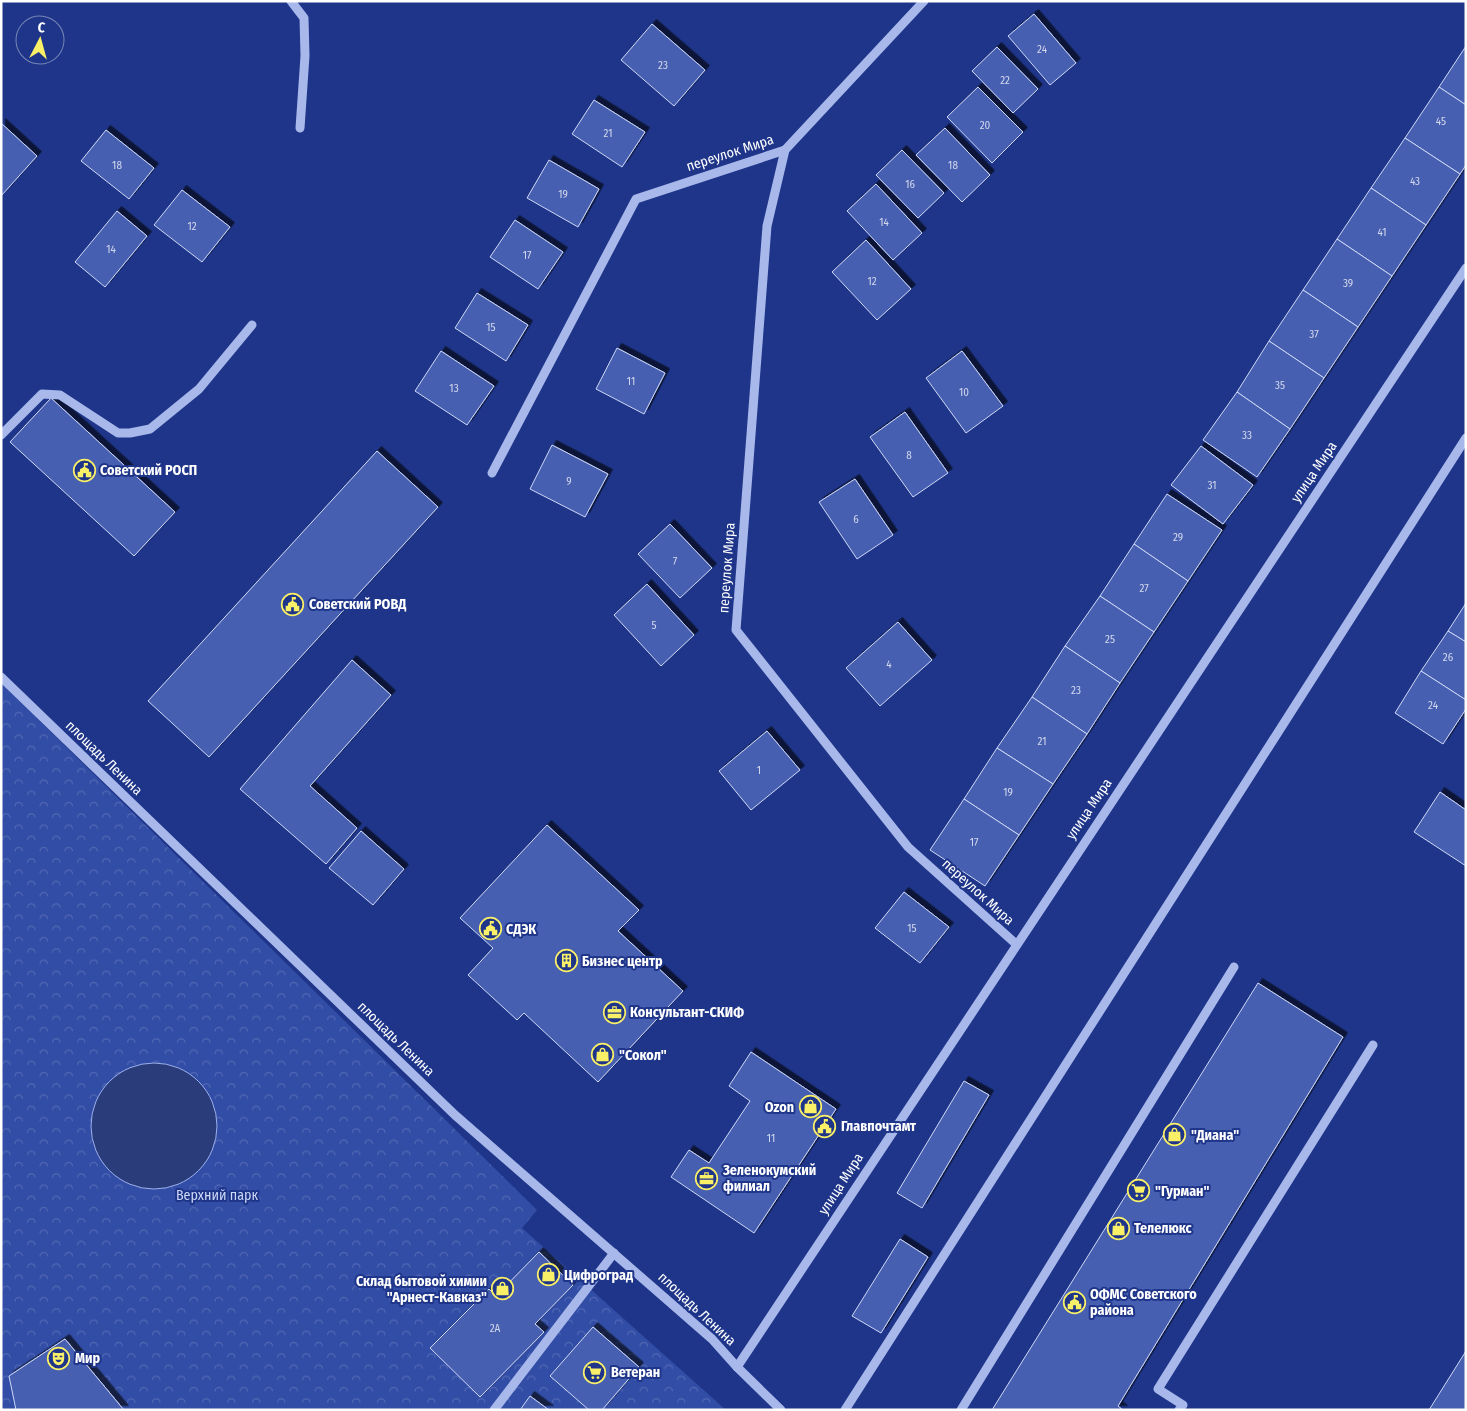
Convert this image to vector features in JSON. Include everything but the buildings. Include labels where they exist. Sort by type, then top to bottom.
[{"type":"street","points":[[291,1],[304,18],[305,56],[300,128]]},
{"type":"street","name":"переулок Мира","points":[[492,473],[636,199],[785,150],[924,1]]},
{"type":"street","name":"переулок Мира","points":[[785,150],[767,226],[736,630],[908,847],[1016,944]]},
{"type":"street","name":"улица Мира","points":[[737,1366],[1466,268]]},
{"type":"street","points":[[1,435],[42,394],[60,395],[118,434],[150,428],[199,389],[252,326]]},
{"type":"street","points":[[845,1410],[1466,438]]},
{"type":"street","name":"площадь Ленина","points":[[1,677],[455,1115],[712,1339],[780,1410]]},
{"type":"street","points":[[961,1410],[1234,967]]},
{"type":"street","points":[[1179,1410],[1183,1405],[1158,1389],[1373,1045]]},
{"type":"street","points":[[494,1410],[614,1253]]},
{"type":"green space","name":"Верхний парк","points":[[1,683],[537,1210],[522,1228],[726,1410],[1,1410]]},
{"type":"shaded area","points":[[154,1063],[178,1067],[199,1081],[213,1102],[217,1126],[213,1150],[199,1171],[178,1185],[154,1189],[130,1185],[109,1171],[95,1150],[91,1126],[95,1102],[109,1081],[130,1067]]},
{"type":"place","name":"Советский РОСП","points":[[84,470]]},
{"type":"place","name":"Советский РОВД","points":[[293,604]]},
{"type":"place","name":"СДЭК","points":[[490,929]]},
{"type":"place","name":"Бизнес центр","points":[[566,961]]},
{"type":"place","name":"Консультант-СКИФ","points":[[614,1012]]},
{"type":"place","name":"\"Сокол\"","points":[[603,1055]]},
{"type":"place","name":"Ozon","points":[[810,1107]]},
{"type":"place","name":"Главпочтамт","points":[[825,1126]]},
{"type":"place","name":"\"Диана\"","points":[[1175,1135]]},
{"type":"place","name":"Зеленокумский филиал","points":[[707,1178]]},
{"type":"place","name":"\"Гурман\"","points":[[1139,1191]]},
{"type":"place","name":"Телелюкс","points":[[1118,1228]]},
{"type":"place","name":"Цифроград","points":[[548,1275]]},
{"type":"place","name":"Склад бытовой химии \"Арнест-Кавказ\"","points":[[503,1289]]},
{"type":"place","name":"OФМС Советского района","points":[[1074,1302]]},
{"type":"place","name":"Мир","points":[[59,1358]]},
{"type":"place","name":"Ветеран","points":[[595,1372]]}]
